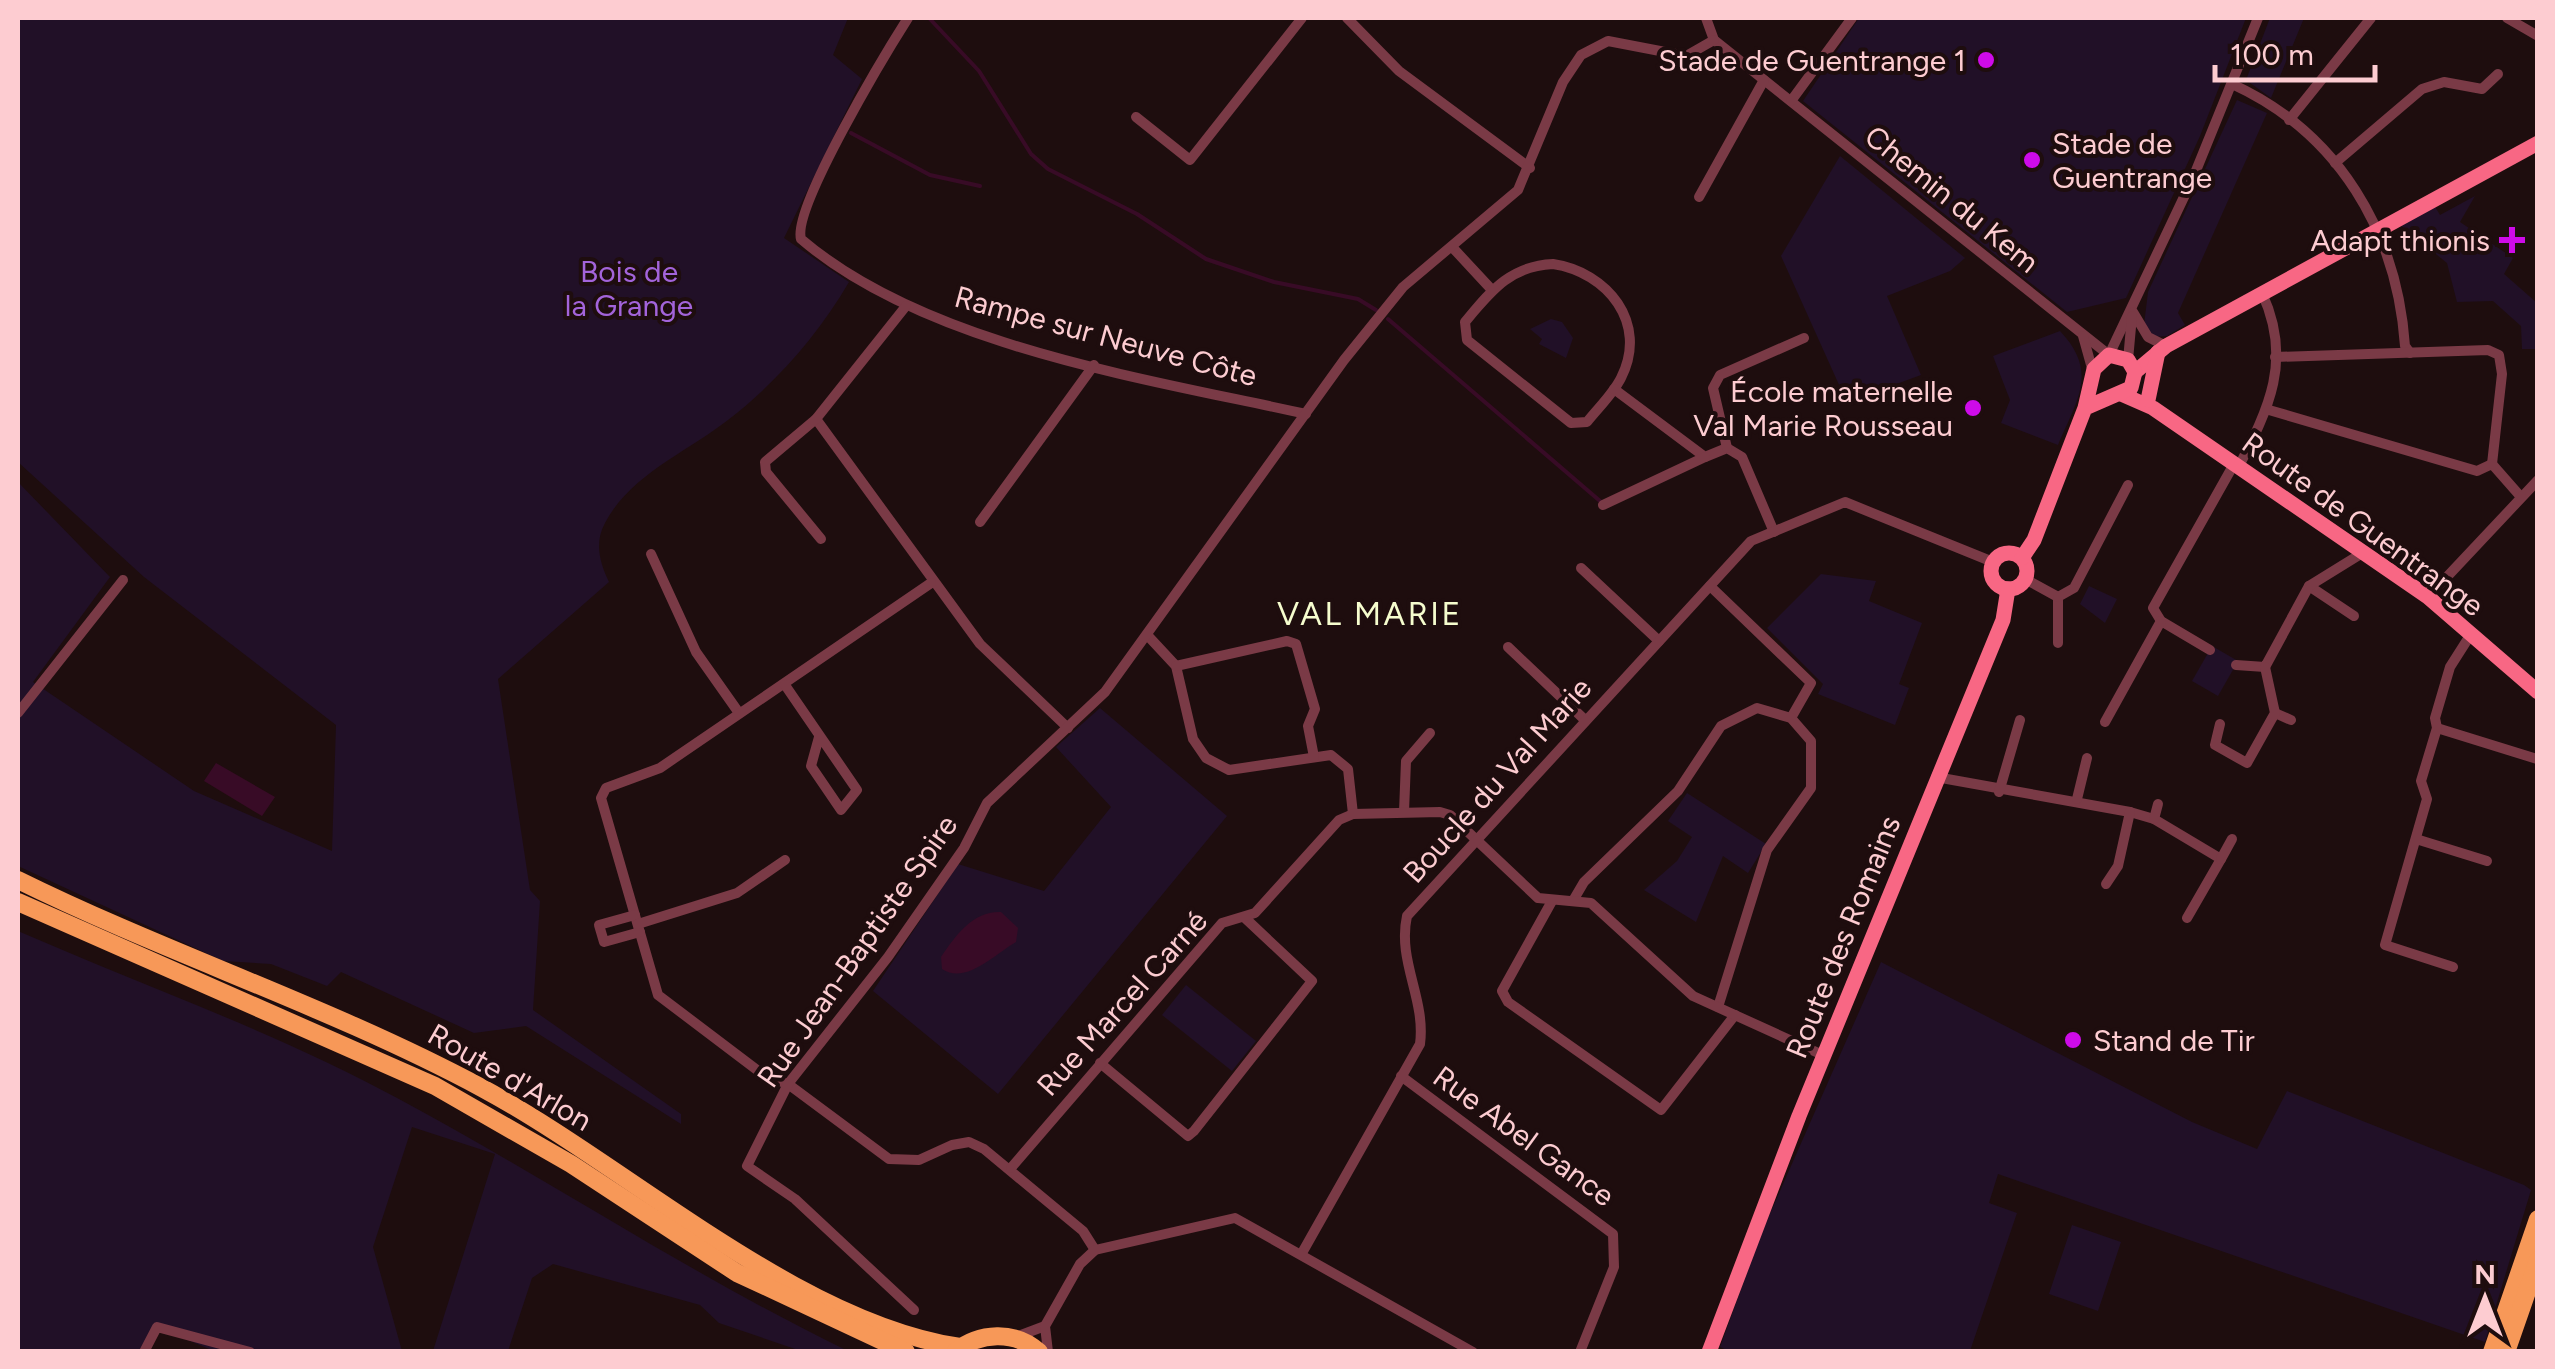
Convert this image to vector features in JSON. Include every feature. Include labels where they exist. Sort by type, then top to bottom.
[{"type":"main road","name":"Route d'Arlon","points":[[18,880],[130,934],[402,1048],[552,1129],[779,1275],[909,1336],[958,1349]]},
{"type":"main road","name":"Route d'Arlon","points":[[18,902],[435,1086],[570,1164],[737,1273],[906,1352]]},
{"type":"main road","points":[[2492,1352],[2538,1219]]},
{"type":"main road","points":[[2506,1352],[2538,1260]]},
{"type":"main road","points":[[958,1349],[988,1336],[1013,1338],[1038,1352]]},
{"type":"street","name":"Rampe sur Neuve Côte","points":[[908,18],[840,136],[799,232],[801,239],[832,264],[906,306],[1094,366],[1306,414]]},
{"type":"street","points":[[1136,117],[1190,160],[1302,18]]},
{"type":"street","points":[[1347,18],[1399,70],[1530,168]]},
{"type":"street","points":[[1706,18],[1714,40]]},
{"type":"street","points":[[1790,101],[1852,18]]},
{"type":"street","points":[[2058,597],[2026,579],[2022,558],[2034,540],[2086,408],[2096,364],[2108,355],[2134,306],[2258,18]]},
{"type":"street","points":[[2289,120],[2370,18]]},
{"type":"street","points":[[2506,18],[2538,36]]},
{"type":"street","name":"Rue Jean-Baptiste Spire","points":[[914,1310],[845,1242],[746,1166],[788,1084],[888,957],[964,848],[988,803],[1105,692],[1403,287],[1499,210],[1518,190],[1563,82],[1580,55],[1608,41],[1686,56],[1714,40]]},
{"type":"street","name":"Chemin du Kem","points":[[1714,40],[2108,355]]},
{"type":"street","points":[[2334,163],[2422,88],[2444,82],[2482,89],[2498,74]]},
{"type":"street","points":[[1699,197],[1764,80]]},
{"type":"street","points":[[2232,84],[2289,120],[2334,163],[2379,228],[2397,283],[2405,346],[2410,353]]},
{"type":"street","points":[[2086,408],[2115,395],[2133,369],[2163,349],[2538,143]]},
{"type":"street","points":[[1452,248],[1492,290]]},
{"type":"street","points":[[1538,264],[1574,267],[1591,274],[1619,304],[1628,327],[1626,366],[1614,389],[1587,422],[1570,424],[1467,340],[1465,322],[1492,290],[1514,272],[1538,264]]},
{"type":"street","points":[[2210,650],[2162,621],[2153,608],[2269,410],[2274,325],[2262,293]]},
{"type":"street","points":[[821,539],[766,472],[765,462],[816,419],[906,306]]},
{"type":"street","points":[[2134,306],[2148,336],[2163,349]]},
{"type":"street","points":[[2133,369],[2134,306]]},
{"type":"street","points":[[2082,335],[2094,377],[2115,395]]},
{"type":"street","points":[[1774,532],[1742,457],[1727,448],[1714,388],[1720,375],[1804,338]]},
{"type":"street","points":[[2150,404],[2163,349]]},
{"type":"street","points":[[2275,357],[2488,350],[2499,354],[2502,374],[2492,464],[2521,497]]},
{"type":"street","points":[[2108,355],[2133,369]]},
{"type":"street","points":[[980,522],[1094,366]]},
{"type":"street","name":"Route de Guentrange","points":[[2133,369],[2150,404]]},
{"type":"street","points":[[1614,389],[1705,456]]},
{"type":"street","name":"Route de Guentrange","points":[[2115,395],[2150,404],[2364,552],[2428,597],[2538,692]]},
{"type":"street","points":[[2269,410],[2477,472],[2492,464]]},
{"type":"street","points":[[816,419],[931,583],[980,644],[1068,728]]},
{"type":"street","points":[[1602,505],[1727,448]]},
{"type":"street","points":[[2428,597],[2538,480]]},
{"type":"street","points":[[2058,597],[2074,588],[2128,485]]},
{"type":"street","name":"Boucle du Val Marie","points":[[1302,1253],[1420,1044],[1422,1024],[1401,942],[1407,916],[1752,541],[1845,502],[1993,562]]},
{"type":"street","points":[[2220,724],[2215,745],[2249,767],[2275,714],[2264,667],[2309,586],[2364,552]]},
{"type":"street","points":[[2022,558],[2007,553],[1993,562],[1994,580],[2008,589],[2026,579]]},
{"type":"street","points":[[651,554],[696,652],[738,713]]},
{"type":"street","points":[[1581,568],[1659,641]]},
{"type":"street","points":[[18,713],[123,580]]},
{"type":"street","points":[[931,583],[646,776],[602,792],[658,995],[766,1076],[788,1084],[889,1159],[919,1160],[952,1145],[970,1142],[1011,1168],[1083,1232],[1095,1250]]},
{"type":"street","points":[[1710,586],[1811,683],[1791,718]]},
{"type":"street","points":[[2309,586],[2354,616]]},
{"type":"street","name":"Route des Romains","points":[[1709,1352],[1936,777],[2003,620],[2008,589]]},
{"type":"street","points":[[2058,597],[2058,642]]},
{"type":"street","points":[[2105,722],[2162,621]]},
{"type":"street","points":[[2454,967],[2385,946],[2428,800],[2420,782],[2437,728],[2435,718],[2450,667],[2471,634]]},
{"type":"street","points":[[1149,637],[1176,666],[1193,738],[1206,758],[1229,770],[1332,755],[1348,769],[1353,814],[1404,812],[1450,816],[1538,898],[1574,900],[1605,912],[1693,996],[1825,1056]]},
{"type":"street","points":[[1176,666],[1286,641],[1296,644],[1315,709],[1308,726],[1314,757]]},
{"type":"street","points":[[1508,646],[1585,720]]},
{"type":"street","points":[[2236,665],[2264,667]]},
{"type":"street","points":[[785,685],[858,790],[841,810],[811,766],[819,737]]},
{"type":"street","points":[[1574,900],[1584,882],[1678,791],[1721,726],[1757,708],[1791,718],[1811,741],[1811,788],[1767,850],[1718,1007]]},
{"type":"street","points":[[2275,714],[2292,720]]},
{"type":"street","points":[[1998,792],[2020,720]]},
{"type":"street","points":[[2437,728],[2537,759]]},
{"type":"street","points":[[1404,812],[1406,762],[1430,733]]},
{"type":"street","points":[[2077,799],[2087,758]]},
{"type":"street","points":[[1936,777],[1998,792],[2077,799],[2130,812],[2154,819],[2221,858]]},
{"type":"street","points":[[2154,819],[2158,804]]},
{"type":"street","points":[[2106,884],[2118,866],[2130,812]]},
{"type":"street","name":"Rue Marcel Carné","points":[[1011,1168],[1222,923],[1255,913],[1339,820],[1353,814]]},
{"type":"street","points":[[2187,918],[2232,839]]},
{"type":"street","points":[[2416,840],[2487,860]]},
{"type":"street","points":[[638,924],[736,894],[785,860]]},
{"type":"street","points":[[1552,901],[1502,992],[1508,1002],[1661,1110],[1735,1015]]},
{"type":"street","points":[[1100,1063],[1188,1136],[1194,1131],[1312,981],[1245,918]]},
{"type":"street","name":"Rue Abel Gance","points":[[1401,1076],[1613,1234],[1614,1267],[1580,1352]]},
{"type":"street","points":[[1048,1352],[1046,1326],[1080,1264],[1095,1250],[1234,1218],[1473,1352]]},
{"type":"street","name":"Route des Romains","points":[[1701,1352],[1725,1305]]},
{"type":"street","points":[[1013,1338],[1046,1326]]},
{"type":"street","points":[[144,1352],[157,1327],[250,1352]]},
{"type":"green space","name":"Bois de la Grange","points":[[18,18],[848,18],[833,55],[862,79],[784,238],[849,282],[810,339],[763,390],[629,491],[605,523],[600,538],[601,560],[609,582],[498,679],[530,890],[540,901],[533,1010],[681,1114],[681,1124],[526,1026],[474,1033],[341,972],[327,986],[271,964],[223,961],[18,866],[18,482],[110,577],[33,682],[194,791],[332,851],[336,725],[144,577],[18,462]]},
{"type":"green space","name":"Stade de Guentrange","points":[[1859,18],[2246,18],[2200,136],[2126,298],[2067,312],[1803,101]]},
{"type":"green space","points":[[2270,18],[2304,18],[2271,98],[2246,80]]},
{"type":"green space","points":[[2237,100],[2267,113],[2178,313],[2185,325],[2167,336],[2154,337],[2144,325],[2148,292]]},
{"type":"green space","points":[[1840,156],[1965,258],[1950,271],[1887,296],[1921,375],[1858,398],[1853,388],[1840,387],[1781,256]]},
{"type":"green space","points":[[2475,196],[2460,222],[2513,258],[2504,274],[2537,303],[2537,349],[2522,349],[2521,326],[2493,301],[2457,302],[2447,263],[2400,225],[2434,205],[2440,215]]},
{"type":"green space","points":[[1551,319],[1562,322],[1573,338],[1566,358],[1539,344],[1542,339],[1530,329]]},
{"type":"green space","points":[[2060,331],[2072,346],[2082,373],[2077,400],[2058,445],[2001,423],[2010,400],[1993,356]]},
{"type":"green space","points":[[1821,574],[1876,581],[1869,601],[1922,623],[1899,684],[1909,688],[1895,725],[1818,694],[1823,684],[1767,628]]},
{"type":"green space","points":[[2089,586],[2117,599],[2105,623],[2080,604]]},
{"type":"green space","points":[[2212,646],[2238,661],[2218,696],[2192,681]]},
{"type":"green space","points":[[1100,708],[1227,816],[998,1094],[873,991],[958,864],[1044,891],[1111,807],[1056,747]]},
{"type":"green space","points":[[1687,793],[1766,844],[1748,873],[1723,856],[1696,922],[1644,890],[1677,861],[1692,837],[1668,821]]},
{"type":"green space","points":[[18,931],[353,1075],[455,1130],[734,1291],[848,1351],[801,1351],[719,1323],[700,1305],[553,1264],[532,1278],[508,1351],[433,1351],[495,1154],[412,1127],[373,1247],[402,1351],[214,1351],[157,1327],[145,1351],[18,1351]]},
{"type":"green space","points":[[1881,962],[2192,1122],[2257,1149],[2287,1091],[2524,1185],[2531,1190],[2485,1342],[1998,1174],[1989,1203],[2017,1213],[1970,1351],[1731,1352],[1720,1347],[1761,1234]]},
{"type":"green space","points":[[1186,985],[1256,1041],[1232,1071],[1162,1015]]},
{"type":"green space","points":[[2072,1225],[2121,1242],[2098,1311],[2049,1294]]},
{"type":"shaded area","points":[[216,763],[275,797],[262,816],[204,781]]},
{"type":"shaded area","points":[[1001,912],[1018,928],[1016,942],[970,971],[951,973],[942,969],[941,957],[966,926],[982,916]]},
{"type":"waterway","points":[[929,18],[979,71],[1031,154],[1048,169],[1137,214],[1206,259],[1274,282],[1358,299],[1376,310]]},
{"type":"waterway","points":[[851,133],[930,175],[980,186]]},
{"type":"waterway","points":[[1388,319],[1600,501]]},
{"type":"place","name":"Stade de Guentrange 1","points":[[1986,60]]},
{"type":"place","name":"Stade de Guentrange","points":[[2032,160]]},
{"type":"place","name":"Adapt thionis","points":[[2512,240]]},
{"type":"place","name":"École maternelle Val Marie Rousseau","points":[[1973,408]]},
{"type":"place","name":"Stand de Tir","points":[[2073,1040]]},
{"type":"district","name":"VAL MARIE","points":[[1370,614]]}]
